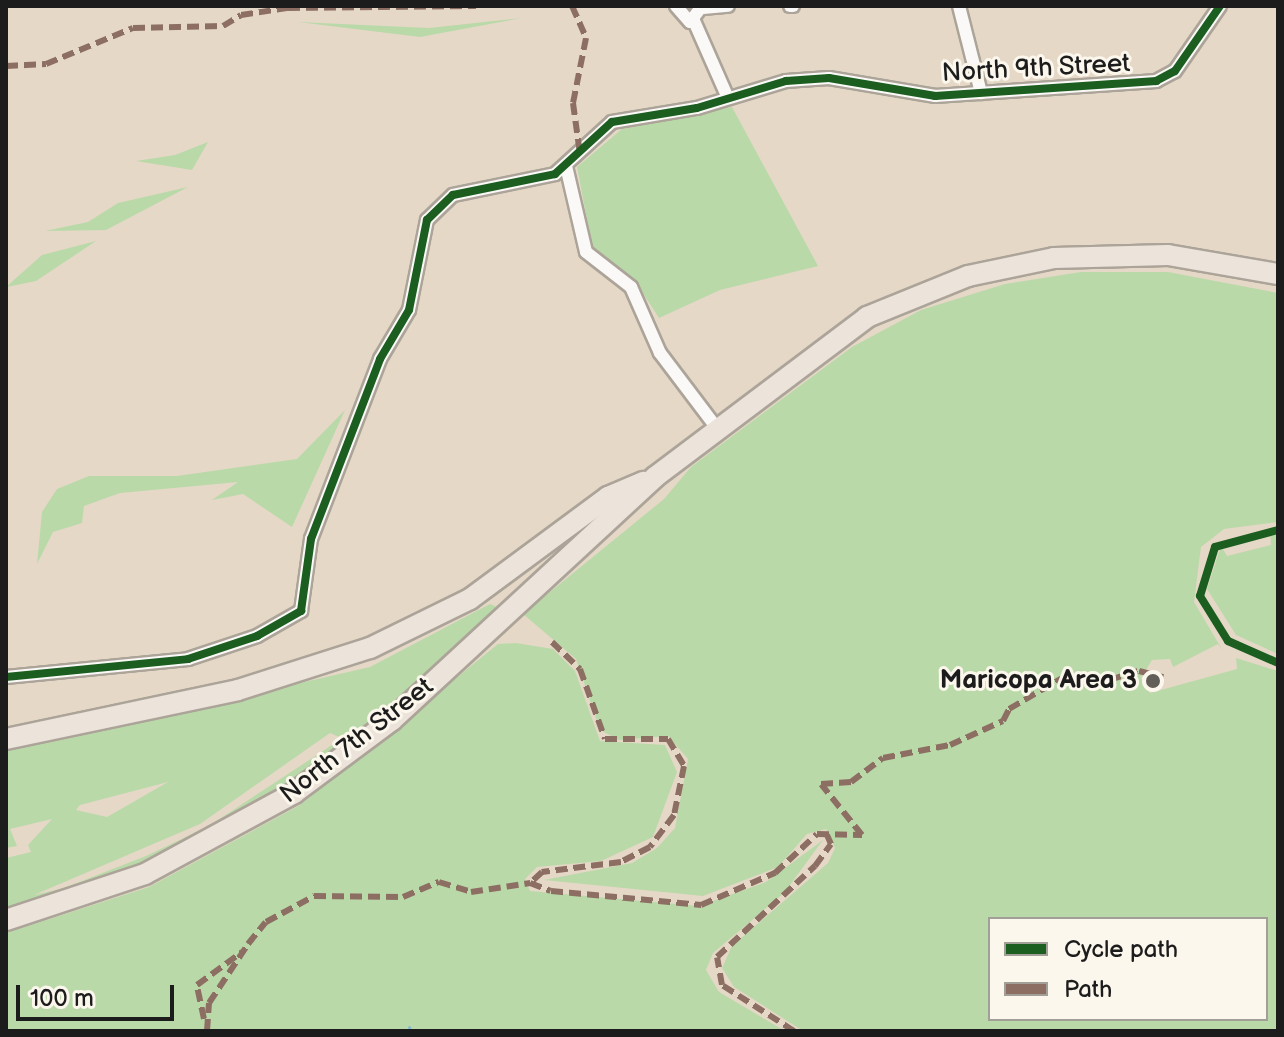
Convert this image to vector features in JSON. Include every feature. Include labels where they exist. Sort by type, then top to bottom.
[{"type":"main road","name":"North 7th Street","points":[[6,920],[145,874],[294,793],[392,720],[655,477],[716,427],[867,317],[993,269],[1147,254],[1278,274]]},
{"type":"main road","name":"North 7th Street","points":[[6,739],[238,690],[370,648],[459,605],[608,497],[655,477]]},
{"type":"street","points":[[676,6],[681,20],[694,21]]},
{"type":"street","points":[[694,21],[703,7],[728,6]]},
{"type":"street","points":[[960,6],[981,93]]},
{"type":"street","name":"North 9th Street","points":[[6,677],[188,659],[257,636],[301,611],[311,539],[380,359],[409,310],[427,220],[453,195],[566,166],[612,122],[808,79],[935,96],[1156,81],[1175,71],[1220,6]]},
{"type":"street","points":[[694,21],[728,98]]},
{"type":"street","points":[[566,166],[586,252],[631,287],[660,353],[716,427]]},
{"type":"green space","points":[[522,18],[420,37],[298,22],[429,28]]},
{"type":"green space","points":[[732,107],[818,266],[720,290],[659,318],[637,284],[594,256],[577,167],[622,129]]},
{"type":"green space","points":[[208,142],[192,170],[136,161],[175,155]]},
{"type":"green space","points":[[188,187],[106,230],[45,231],[88,222],[118,203]]},
{"type":"green space","points":[[96,241],[36,281],[6,287],[42,255]]},
{"type":"green space","points":[[1081,272],[1168,272],[1278,293],[1278,522],[1224,529],[1201,547],[1194,602],[1223,651],[1218,644],[1173,667],[1170,659],[1152,660],[1141,678],[1150,693],[1237,669],[1236,658],[1278,671],[1278,1031],[800,1029],[734,987],[722,968],[732,946],[828,863],[835,848],[826,829],[807,834],[778,867],[703,896],[544,880],[632,863],[657,848],[675,828],[688,759],[668,736],[619,740],[600,730],[576,659],[523,614],[664,499],[691,467],[852,347],[921,310],[1005,284]]},
{"type":"green space","points":[[345,410],[292,527],[243,494],[212,500],[238,482],[120,493],[84,506],[82,523],[53,532],[37,564],[42,512],[57,489],[89,476],[177,476],[297,459]]},
{"type":"green space","points":[[1278,533],[1278,654],[1236,635],[1207,589],[1221,546],[1227,556],[1271,545],[1270,534]]},
{"type":"green space","points":[[490,604],[499,608],[408,691],[271,797],[136,869],[6,907],[6,858],[31,852],[28,845],[52,819],[10,829],[17,846],[6,848],[6,750],[370,667]],"holes":[[[330,733],[339,737],[335,743],[209,826],[146,856],[64,888],[34,895],[200,824]],[[168,782],[107,817],[76,810],[80,805]]]},
{"type":"green space","points":[[516,643],[553,649],[575,671],[600,741],[665,745],[677,772],[653,837],[601,861],[537,867],[525,879],[530,891],[699,906],[766,882],[823,840],[784,893],[713,953],[706,970],[719,992],[785,1031],[6,1031],[6,933],[149,887],[300,805],[498,644]]},
{"type":"waterway","points":[[409,1027],[410,1031]]},
{"type":"marked path","points":[[6,66],[46,64],[133,28],[223,26],[241,15],[288,8],[476,6]]},
{"type":"marked path","points":[[572,6],[586,38],[573,103],[580,154]]},
{"type":"marked path","points":[[552,642],[580,669],[605,739],[668,739],[684,766],[674,815],[650,847],[621,862],[542,872],[530,883],[551,891],[701,905],[775,873],[817,834],[862,835],[821,784],[851,782],[883,758],[950,745],[1003,721],[1009,709],[1062,678],[1109,680],[1139,671],[1163,677]]},
{"type":"marked path","points":[[794,1031],[722,985],[717,957],[815,866],[831,844],[827,835]]},
{"type":"marked path","points":[[207,1031],[209,1003],[248,944],[266,922],[314,896],[403,897],[439,882],[471,892],[530,883]]},
{"type":"marked path","points":[[204,1019],[197,985],[242,952]]},
{"type":"cycle path","points":[[6,677],[188,659],[257,636],[301,611],[311,539],[380,359],[409,310],[427,220],[453,195],[555,174],[612,122],[697,108],[786,81],[829,78],[935,96],[1156,81],[1175,71],[1220,6]]},
{"type":"cycle path","points":[[1278,530],[1215,547],[1200,596],[1228,641],[1278,663]]},
{"type":"place","name":"Maricopa Area 3","points":[[1153,681]]}]
